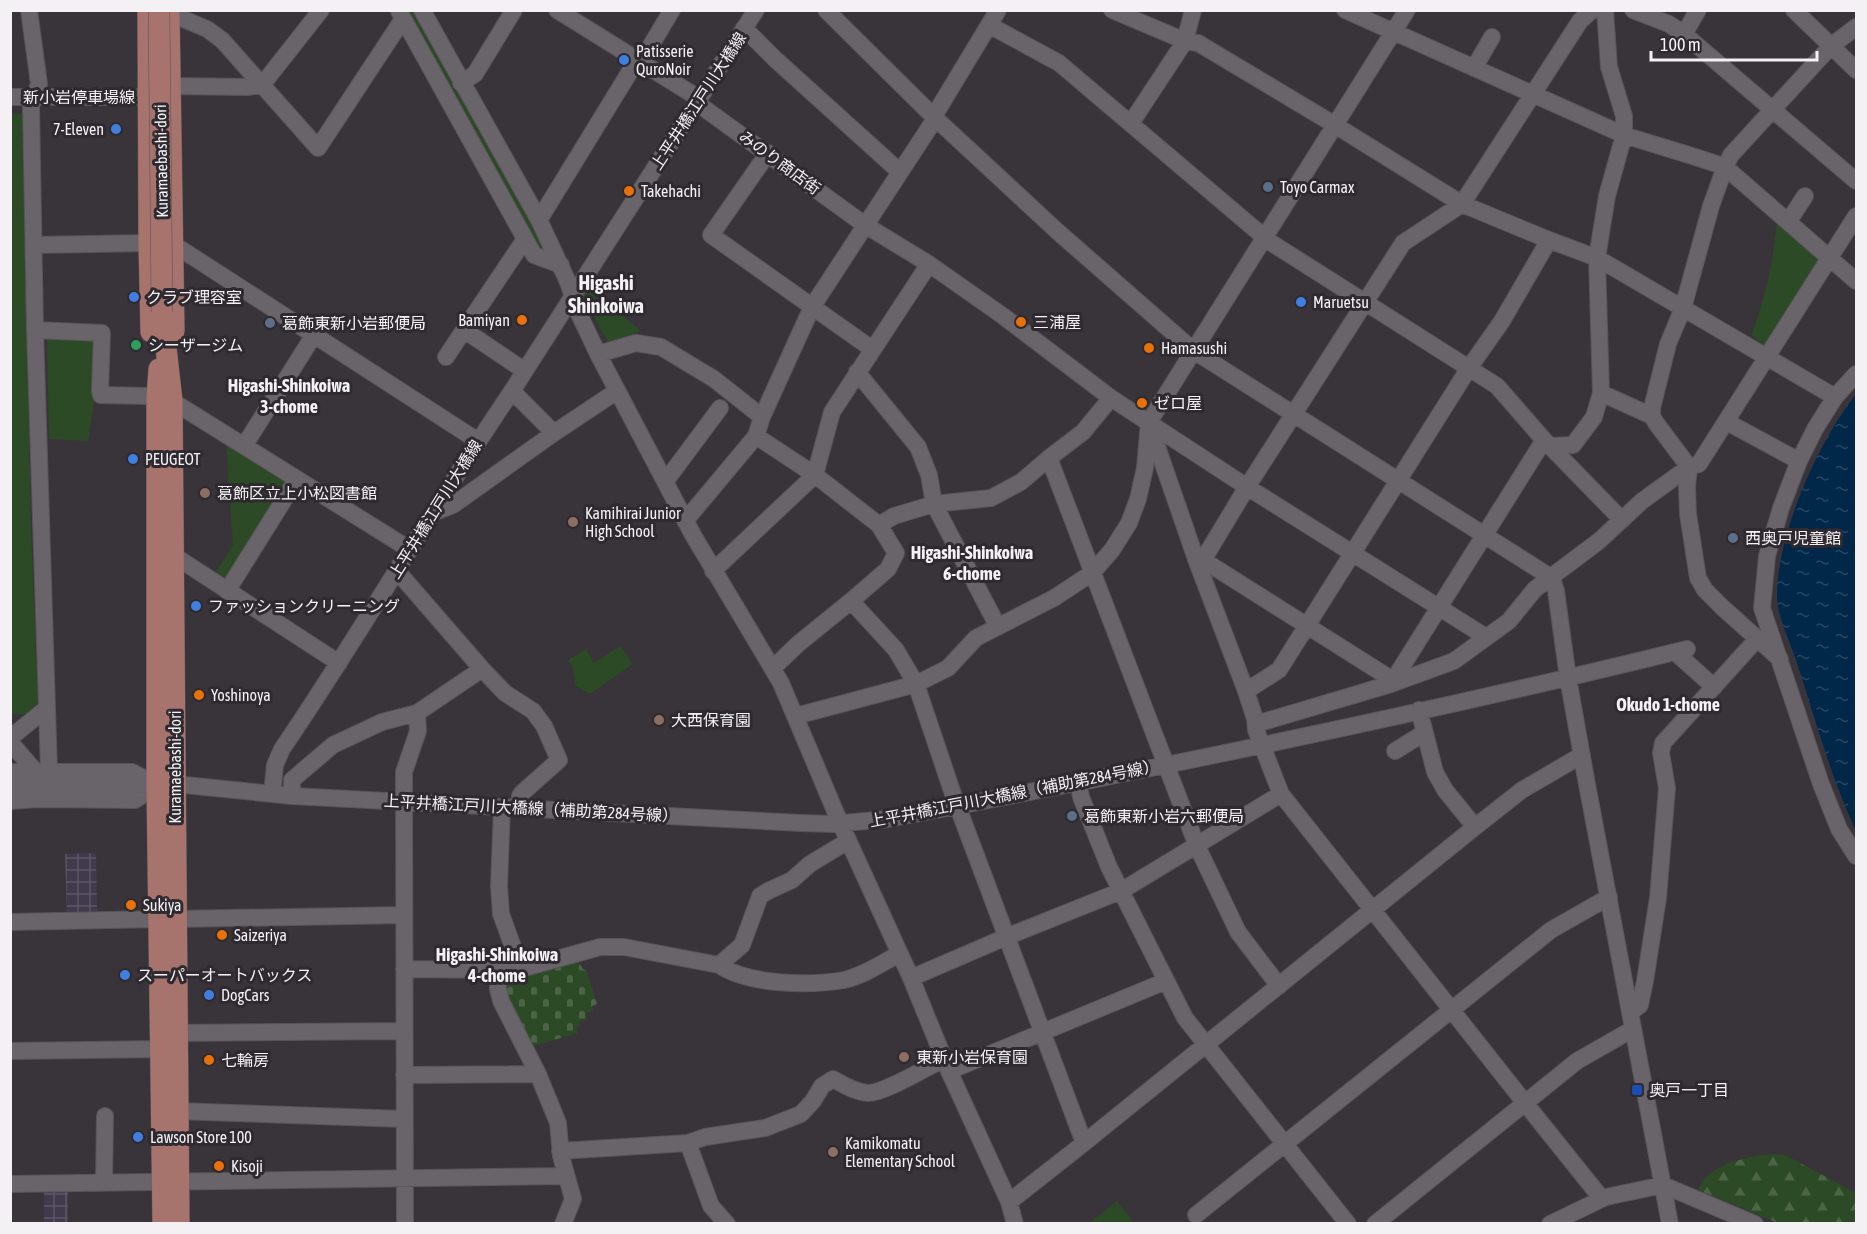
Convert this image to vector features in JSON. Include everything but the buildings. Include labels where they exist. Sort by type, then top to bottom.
[{"type":"main road","points":[[148,10],[151,333],[165,400]]},
{"type":"main road","points":[[165,400],[174,332],[171,91],[166,11]]},
{"type":"main road","name":"Kuramaebashi-dori","points":[[166,11],[162,312],[176,709],[166,785]]},
{"type":"main road","points":[[148,126],[160,121],[167,124],[171,130]]},
{"type":"main road","name":"Kuramaebashi-dori","points":[[163,1224],[177,1111],[177,1033],[168,919],[165,400]]},
{"type":"main road","name":"Kuramaebashi-dori","points":[[168,919],[161,1050],[170,1182],[179,1224]]},
{"type":"street","points":[[29,10],[39,84],[32,105],[35,330],[47,708],[42,771]]},
{"type":"street","points":[[262,85],[321,10]]},
{"type":"street","points":[[422,10],[539,220],[598,354],[665,482],[713,571],[773,668],[1009,1202],[1015,1224]]},
{"type":"street","points":[[462,83],[475,74],[514,10]]},
{"type":"street","name":"みのり商店街","points":[[556,10],[692,94],[701,106],[865,225],[929,264],[1003,316],[1111,398],[1247,487],[1486,637]]},
{"type":"street","points":[[539,220],[672,10]]},
{"type":"street","name":"上平井橋江戸川大橋線","points":[[272,794],[275,765],[282,749],[756,10]]},
{"type":"street","points":[[826,10],[934,117],[1057,231],[1194,351],[1552,578],[1557,593],[1568,678],[1582,755],[1670,1224]]},
{"type":"street","points":[[686,521],[756,436],[762,417],[812,307],[900,172],[998,10]]},
{"type":"street","points":[[1112,10],[1198,44],[1462,204],[1598,258],[1835,397]]},
{"type":"street","points":[[1131,123],[1185,40],[1193,10]]},
{"type":"street","points":[[1345,10],[1624,135],[1725,167],[1857,281]]},
{"type":"street","points":[[796,716],[916,684],[948,668],[976,638],[1054,598],[1092,573],[1112,550],[1129,523],[1138,499],[1145,468],[1149,422],[1407,10]]},
{"type":"street","points":[[1200,561],[1403,243],[1462,204],[1580,21],[1592,10]]},
{"type":"street","points":[[1547,443],[1573,445],[1594,417],[1600,393],[1598,258],[1606,196],[1624,135],[1624,117],[1609,67],[1605,10]]},
{"type":"street","points":[[1633,10],[1669,24],[1684,34],[1857,181]]},
{"type":"street","points":[[1684,34],[1698,10]]},
{"type":"street","points":[[1794,10],[1857,70]]},
{"type":"street","points":[[166,11],[214,33],[231,49],[318,148],[401,15],[534,255],[561,266]]},
{"type":"street","points":[[989,25],[1059,63],[1264,237],[1497,386],[1547,443],[1622,520]]},
{"type":"street","points":[[1652,416],[1653,401],[1668,344],[1683,308],[1712,206],[1731,155],[1831,46],[1857,27]]},
{"type":"street","points":[[744,28],[900,172]]},
{"type":"street","points":[[1474,68],[1492,37]]},
{"type":"street","name":"新小岩停車場線","points":[[10,97],[148,97],[171,91],[262,85]]},
{"type":"street","points":[[768,153],[711,235],[872,349]]},
{"type":"street","points":[[1788,222],[1805,196]]},
{"type":"street","points":[[1256,724],[1391,684],[1454,661],[1509,621],[1535,589],[1599,541],[1642,501],[1689,467],[1699,464],[1857,216]]},
{"type":"street","points":[[446,357],[525,239]]},
{"type":"street","points":[[1246,691],[1279,670],[1469,368],[1502,321],[1549,240]]},
{"type":"street","points":[[34,245],[149,243]]},
{"type":"street","points":[[173,244],[478,441]]},
{"type":"street","points":[[713,571],[815,475],[832,412],[929,264]]},
{"type":"street","points":[[35,330],[102,333],[101,394],[146,396],[165,400],[244,446],[409,549]]},
{"type":"street","points":[[464,330],[525,370]]},
{"type":"street","points":[[244,446],[314,335]]},
{"type":"street","points":[[598,354],[636,343],[661,347],[714,379],[762,417]]},
{"type":"street","points":[[857,372],[918,447],[929,475],[934,504],[998,627]]},
{"type":"street","points":[[1375,1224],[1525,1102],[1632,1021],[1640,1005],[1644,989],[1658,898],[1667,788],[1661,753],[1663,743],[1714,687],[1754,637],[1762,608],[1767,556],[1781,508],[1799,460],[1835,397],[1857,374]]},
{"type":"street","points":[[512,391],[554,433]]},
{"type":"street","points":[[433,513],[453,504],[617,391]]},
{"type":"street","points":[[1600,393],[1652,416],[1689,467],[1688,514],[1698,578],[1705,590],[1780,659]]},
{"type":"street","points":[[879,525],[894,516],[934,504],[991,498],[1020,482],[1083,432],[1111,398]]},
{"type":"street","points":[[665,482],[720,408]]},
{"type":"street","points":[[1149,422],[1281,794],[1602,1199]]},
{"type":"street","points":[[1727,422],[1799,460]]},
{"type":"street","points":[[756,436],[815,475],[879,525],[896,553],[888,569],[798,644],[773,668]]},
{"type":"street","points":[[1391,684],[1485,534],[1547,443]]},
{"type":"street","points":[[1049,458],[1197,846],[1238,932],[1279,986]]},
{"type":"street","points":[[227,591],[297,479]]},
{"type":"street","points":[[172,555],[339,663]]},
{"type":"street","points":[[1200,561],[1388,677],[1391,684]]},
{"type":"street","points":[[397,571],[505,693],[534,711],[544,726],[559,760],[510,808],[499,886],[501,914],[521,969]]},
{"type":"street","points":[[852,601],[896,650],[916,684],[958,806],[1084,1143]]},
{"type":"street","points":[[1762,608],[1821,784],[1839,829],[1857,856]]},
{"type":"street","name":"上平井橋江戸川大橋線（補助第284号線）","points":[[272,794],[790,823],[840,823],[888,819],[1165,765],[1568,678],[1681,651],[1714,687]]},
{"type":"street","points":[[292,796],[292,780],[333,745],[382,722],[417,712],[482,669]]},
{"type":"street","points":[[42,771],[10,740],[47,708]]},
{"type":"street","points":[[1419,710],[1435,772],[1445,789],[1475,827]]},
{"type":"street","points":[[405,1224],[403,801],[404,772],[418,731],[417,712]]},
{"type":"street","points":[[1395,751],[1424,733]]},
{"type":"street","points":[[1009,1202],[1522,790],[1582,755]]},
{"type":"street","points":[[10,772],[132,772],[166,785]]},
{"type":"street","points":[[1078,782],[1081,797],[1109,867],[1185,1018],[1348,1224]]},
{"type":"street","points":[[10,801],[135,800],[166,785]]},
{"type":"street","points":[[10,787],[166,785],[272,794]]},
{"type":"street","points":[[911,978],[1121,891],[1281,794]]},
{"type":"street","points":[[719,965],[742,945],[760,896],[792,880],[810,864],[848,841]]},
{"type":"street","points":[[1195,1221],[1285,1144],[1551,930],[1609,897]]},
{"type":"street","points":[[10,922],[404,915]]},
{"type":"street","points":[[404,969],[521,969],[600,947],[624,947],[719,965],[727,970],[755,978],[780,982],[810,982],[844,980],[899,954]]},
{"type":"street","points":[[497,970],[501,1001],[538,1074],[558,1123],[560,1151],[573,1199],[563,1224]]},
{"type":"street","points":[[560,1151],[688,1143],[705,1137],[765,1128],[801,1114],[813,1101],[822,1086],[833,1079],[854,1090],[869,1093],[883,1089],[1042,1033],[1166,981]]},
{"type":"street","points":[[177,1033],[404,1031]]},
{"type":"street","points":[[10,1051],[161,1050]]},
{"type":"street","points":[[404,1075],[538,1074]]},
{"type":"street","points":[[177,1111],[404,1119]]},
{"type":"street","points":[[104,1183],[105,1116]]},
{"type":"street","points":[[688,1143],[711,1206],[727,1224]]},
{"type":"street","points":[[10,1184],[566,1176]]},
{"type":"street","points":[[1550,1224],[1602,1199],[1663,1185],[1755,1224]]},
{"type":"shaded area","points":[[96,853],[97,913],[67,914],[65,854]]},
{"type":"shaded area","points":[[44,1188],[68,1188],[68,1223],[44,1223]]},
{"type":"green space","points":[[403,11],[415,11],[549,252],[536,250]]},
{"type":"green space","points":[[11,114],[22,114],[31,528],[38,710],[31,714],[11,714]]},
{"type":"green space","points":[[1777,218],[1825,258],[1767,347],[1751,335],[1768,278]]},
{"type":"green space","points":[[587,286],[641,331],[609,344],[581,294]]},
{"type":"green space","points":[[47,338],[97,339],[96,388],[88,441],[49,439]]},
{"type":"green space","points":[[226,439],[295,479],[229,580],[216,578],[216,571],[233,545]]},
{"type":"green space","points":[[620,646],[633,664],[590,694],[576,686],[572,666],[568,660],[586,649],[594,663]]},
{"type":"green space","points":[[578,962],[584,970],[586,969],[597,1004],[592,1006],[593,1011],[585,1013],[587,1020],[580,1022],[580,1025],[576,1027],[578,1033],[533,1046],[512,1007],[506,982]]},
{"type":"green space","points":[[1774,1154],[1785,1155],[1856,1193],[1856,1223],[1778,1223],[1698,1190],[1703,1181],[1719,1168],[1742,1159]]},
{"type":"green space","points":[[1117,1201],[1134,1223],[1089,1223]]},
{"type":"water","points":[[1856,394],[1856,831],[1831,768],[1781,620],[1777,594],[1784,543],[1792,516],[1828,437]]},
{"type":"place","name":"Patisserie QuroNoir","points":[[624,60]]},
{"type":"place","name":"7-Eleven","points":[[116,129]]},
{"type":"place","name":"Toyo Carmax","points":[[1268,187]]},
{"type":"place","name":"Takehachi","points":[[629,191]]},
{"type":"place","name":"クラブ理容室","points":[[134,297]]},
{"type":"place","name":"Maruetsu","points":[[1301,302]]},
{"type":"place","name":"Bamiyan","points":[[522,320]]},
{"type":"place","name":"三浦屋","points":[[1021,322]]},
{"type":"place","name":"葛飾東新小岩郵便局","points":[[270,323]]},
{"type":"place","name":"シーザージム","points":[[136,345]]},
{"type":"place","name":"Hamasushi","points":[[1149,348]]},
{"type":"place","name":"ゼロ屋","points":[[1142,403]]},
{"type":"place","name":"PEUGEOT","points":[[133,459]]},
{"type":"place","name":"葛飾区立上小松図書館","points":[[205,493]]},
{"type":"place","name":"Kamihirai Junior High School","points":[[573,522]]},
{"type":"place","name":"西奥戸児童館","points":[[1733,538]]},
{"type":"place","name":"ファッションクリーニング","points":[[196,606]]},
{"type":"place","name":"Yoshinoya","points":[[199,695]]},
{"type":"place","name":"大西保育園","points":[[659,720]]},
{"type":"place","name":"葛飾東新小岩六郵便局","points":[[1072,816]]},
{"type":"place","name":"Sukiya","points":[[131,905]]},
{"type":"place","name":"Saizeriya","points":[[222,935]]},
{"type":"place","name":"スーパーオートバックス","points":[[125,975]]},
{"type":"place","name":"DogCars","points":[[209,995]]},
{"type":"place","name":"東新小岩保育園","points":[[904,1057]]},
{"type":"place","name":"七輪房","points":[[209,1060]]},
{"type":"place","name":"奥戸一丁目","points":[[1637,1090]]},
{"type":"place","name":"Lawson Store 100","points":[[138,1137]]},
{"type":"place","name":"Kamikomatu Elementary School","points":[[833,1152]]},
{"type":"place","name":"Kisoji","points":[[219,1166]]},
{"type":"district","name":"Higashi Shinkoiwa","points":[[606,294]]},
{"type":"district","name":"Higashi-Shinkoiwa 3-chome","points":[[289,396]]},
{"type":"district","name":"Higashi-Shinkoiwa 6-chome","points":[[972,563]]},
{"type":"district","name":"Okudo 1-chome","points":[[1668,705]]},
{"type":"district","name":"Higashi-Shinkoiwa 4-chome","points":[[497,965]]}]
